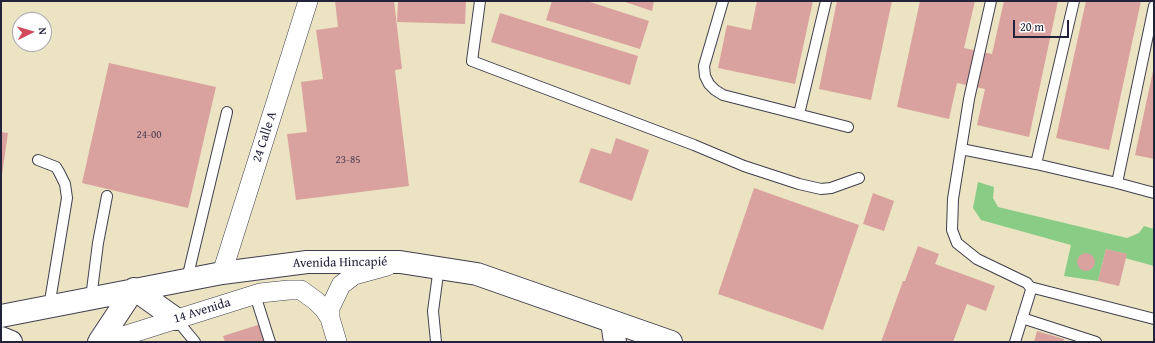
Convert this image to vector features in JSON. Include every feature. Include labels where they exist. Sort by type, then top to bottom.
[{"type":"main road","name":"Avenida Hincapié","points":[[1,316],[222,273],[307,262],[400,262],[477,274],[560,302],[613,332],[666,341]]},
{"type":"main road","points":[[99,342],[134,289],[176,319]]},
{"type":"main road","points":[[1,338],[10,342]]},
{"type":"street","name":"24 Calle A","points":[[222,273],[308,1]]},
{"type":"street","points":[[337,342],[330,318],[330,308],[341,285],[354,275],[400,262]]},
{"type":"street","name":"14 Avenida","points":[[104,342],[255,295],[276,291],[301,290],[316,301],[330,318]]},
{"type":"lane","points":[[480,1],[472,61],[687,142],[744,166],[799,184],[821,189],[831,188],[859,178]]},
{"type":"lane","points":[[723,1],[704,66],[704,76],[709,84],[723,95],[848,127]]},
{"type":"lane","points":[[799,114],[826,1]]},
{"type":"lane","points":[[991,1],[969,99],[961,149],[954,199],[952,230],[957,243],[977,259],[1027,283],[1030,287],[1154,319]]},
{"type":"lane","points":[[1036,164],[1074,1]]},
{"type":"lane","points":[[1118,183],[1154,6]]},
{"type":"lane","points":[[187,279],[227,112]]},
{"type":"lane","points":[[961,149],[1036,164],[1118,183],[1154,194]]},
{"type":"lane","points":[[38,160],[56,167],[64,184],[67,198],[49,307]]},
{"type":"lane","points":[[91,298],[98,243],[107,196]]},
{"type":"lane","points":[[436,342],[433,311],[439,267]]},
{"type":"lane","points":[[1015,342],[1031,290],[1030,287]]},
{"type":"lane","points":[[255,295],[270,342]]},
{"type":"lane","points":[[1022,318],[1096,342]]},
{"type":"lane","points":[[176,319],[195,342]]},
{"type":"green space","points":[[978,182],[994,187],[993,198],[998,207],[1127,238],[1139,233],[1144,226],[1154,229],[1154,266],[1125,258],[1126,254],[1106,249],[1098,281],[1064,276],[1071,245],[981,220],[973,208]]},
{"type":"building","points":[[335,1],[394,1],[402,69],[395,70],[409,186],[296,200],[287,134],[307,132],[301,82],[323,79],[316,30],[338,27]]},
{"type":"building","points":[[398,1],[466,1],[465,24],[397,22]]},
{"type":"building","points":[[552,1],[587,1],[649,21],[640,49],[546,20]]},
{"type":"building","points":[[622,1],[654,1],[652,11]]},
{"type":"building","points":[[757,1],[813,1],[795,84],[718,68],[727,25],[751,30]]},
{"type":"building","points":[[837,1],[892,1],[871,100],[819,89]]},
{"type":"building","points":[[920,1],[975,1],[964,48],[992,54],[1004,1],[1058,1],[1029,137],[977,125],[985,89],[957,83],[949,119],[897,107]]},
{"type":"building","points":[[1086,1],[1141,1],[1109,150],[1056,138]]},
{"type":"building","points":[[500,13],[638,56],[630,85],[491,42]]},
{"type":"building","points":[[109,63],[216,87],[188,208],[82,183]]},
{"type":"building","points":[[1154,71],[1154,159],[1135,155]]},
{"type":"building","points":[[1,132],[8,133],[2,175],[1,175]]},
{"type":"building","points":[[616,138],[649,150],[632,201],[579,182],[591,148],[611,154]]},
{"type":"building","points":[[754,188],[859,225],[823,330],[718,294]]},
{"type":"building","points":[[873,193],[894,201],[884,231],[863,224]]},
{"type":"building","points":[[918,246],[939,254],[935,264],[995,286],[986,311],[967,304],[953,342],[881,342],[903,281],[905,281]]},
{"type":"building","points":[[1106,249],[1127,254],[1119,286],[1098,281]]},
{"type":"building","points":[[1086,253],[1092,256],[1095,262],[1092,268],[1086,271],[1080,268],[1077,262],[1080,256]]},
{"type":"building","points":[[261,324],[266,342],[225,342],[223,336]]},
{"type":"building","points":[[1037,331],[1064,339],[1063,342],[1034,342]]}]
